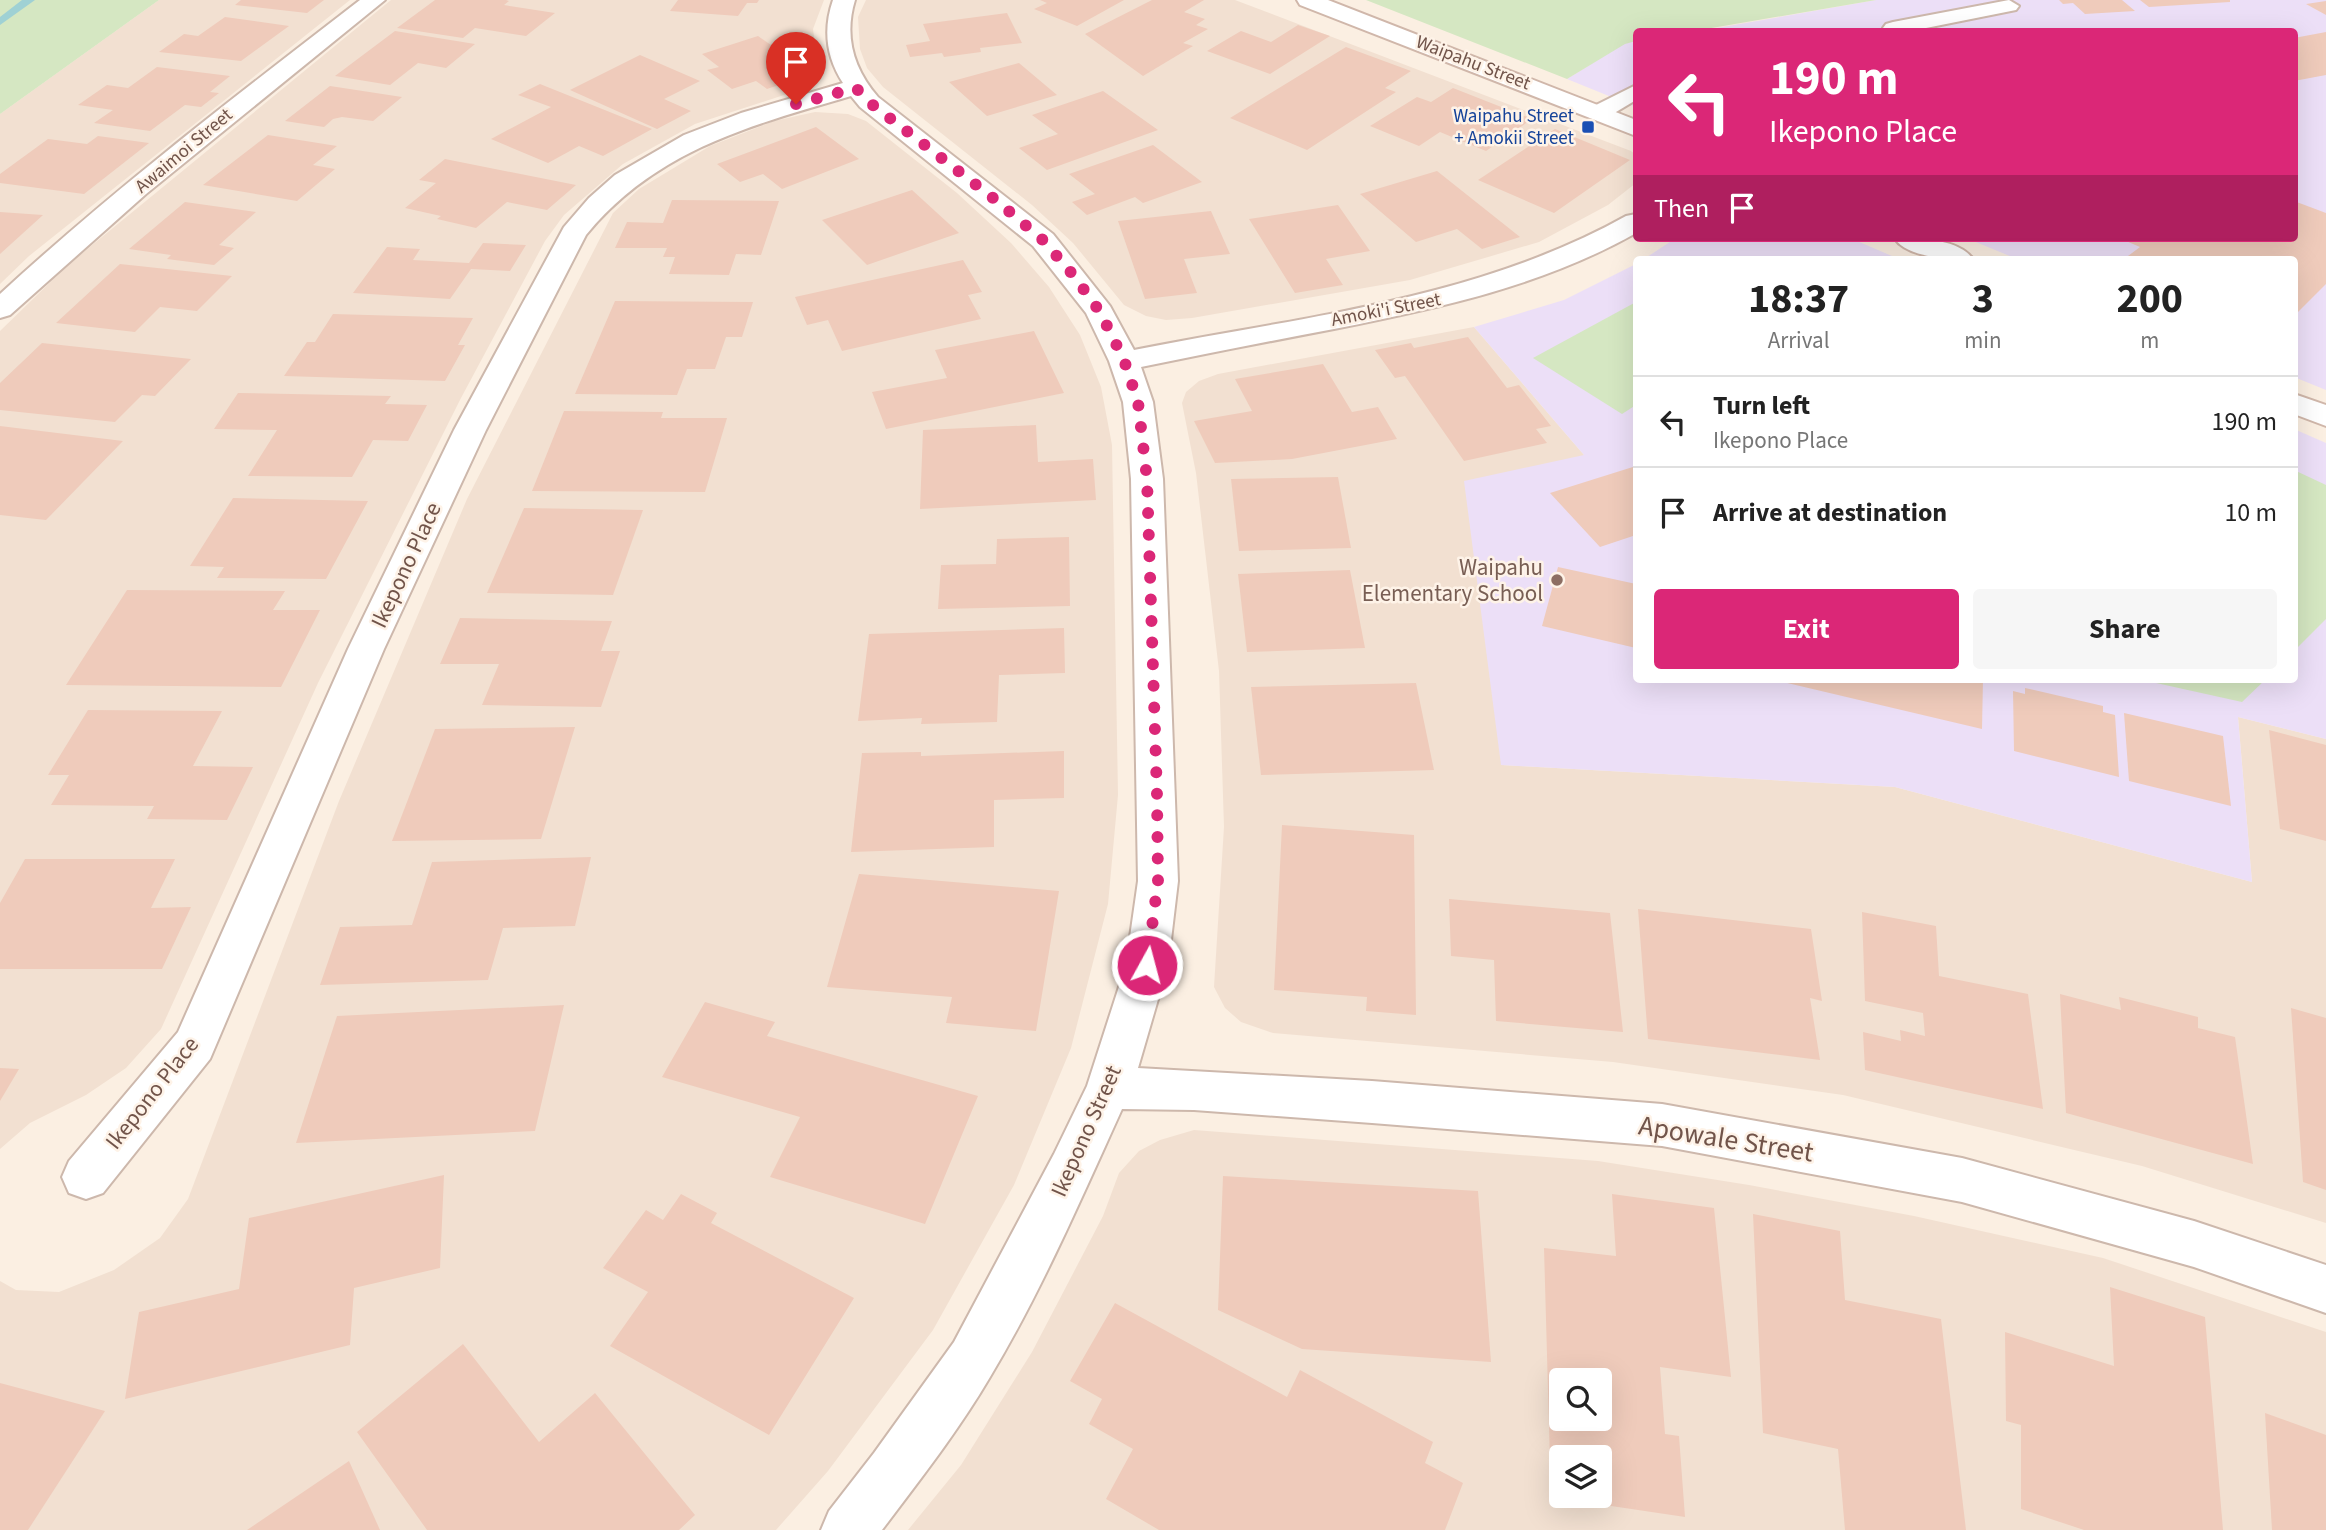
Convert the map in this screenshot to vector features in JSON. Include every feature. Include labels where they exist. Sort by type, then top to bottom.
[{"type":"street","name":"Awaimoi Street","points":[[0,309],[45,266],[219,121],[374,0]]},
{"type":"street","name":"Ikepono Street","points":[[844,0],[838,20],[838,40],[843,63],[856,88],[869,102],[1043,240],[1100,312],[1124,360],[1138,402],[1147,479],[1158,881],[1147,965],[1110,1087],[1027,1259],[972,1360],[893,1472],[848,1530]]},
{"type":"street","name":"Waipahu Street","points":[[1308,0],[1633,128]]},
{"type":"street","name":"Ikepono Place","points":[[86,1177],[194,1045],[366,649],[470,430],[574,233],[598,204],[624,181],[692,140],[768,112],[856,88]]},
{"type":"street","name":"Amoki'i Street","points":[[1124,360],[1445,299],[1556,263],[1607,240],[1633,224]]},
{"type":"street","points":[[1916,242],[1945,256]]},
{"type":"street","points":[[2298,405],[2326,416]]},
{"type":"street","name":"Apowale Street","points":[[1110,1087],[1359,1101],[1662,1125],[1962,1180],[2194,1244],[2326,1289]]},
{"type":"lane","points":[[1905,28],[2009,6]]},
{"type":"lane","points":[[1598,113],[1633,93]]},
{"type":"shaded area","points":[[159,0],[350,0],[29,256],[0,284],[0,114]]},
{"type":"shaded area","points":[[391,0],[824,0],[813,29],[817,78],[787,94],[695,124],[623,164],[564,215],[545,241],[461,398],[318,683],[161,1029],[126,1068],[86,1095],[30,1123],[0,1149],[0,331],[69,264]]},
{"type":"shaded area","points":[[866,0],[1235,0],[1631,151],[1633,185],[1608,205],[1539,242],[1410,280],[1192,318],[1166,320],[1146,316],[1124,305],[1073,243],[1032,205],[883,87],[867,68],[860,49],[858,17]]},
{"type":"shaded area","points":[[1876,0],[2326,0],[2326,390],[2298,379],[2298,256],[2010,256],[1976,242],[2298,242],[2298,28],[1717,28]]},
{"type":"shaded area","points":[[1633,42],[1633,106],[1567,79],[1625,43]]},
{"type":"shaded area","points":[[815,112],[848,114],[866,121],[957,193],[1011,243],[1049,287],[1080,335],[1101,387],[1112,445],[1118,795],[1108,904],[1071,1048],[1014,1185],[933,1330],[828,1471],[776,1530],[0,1530],[0,1281],[16,1290],[59,1292],[114,1270],[160,1238],[188,1199],[339,801],[467,499],[613,213],[639,189],[710,146],[774,121]]},
{"type":"shaded area","points":[[1670,242],[1859,242],[1892,256],[1649,256]]},
{"type":"shaded area","name":"Waipahu Elementary School","points":[[1633,266],[1633,683],[2298,683],[2298,431],[2326,443],[2326,739],[2238,717],[2252,882],[1895,787],[1501,765],[1464,481],[1584,455],[1474,327],[1564,300]]},
{"type":"shaded area","points":[[1474,327],[1584,455],[1502,765],[1895,787],[2252,882],[2238,717],[2326,739],[2326,1223],[2142,1166],[1843,1095],[1613,1062],[1273,1033],[1241,1022],[1225,1008],[1214,987],[1224,827],[1219,671],[1196,473],[1182,403],[1186,392],[1199,381],[1218,374]]},
{"type":"shaded area","points":[[1194,1130],[1598,1161],[1749,1185],[1914,1216],[2103,1258],[2326,1332],[2326,1530],[908,1530],[961,1465],[1032,1352],[1103,1216],[1119,1173],[1139,1151],[1160,1140]]},
{"type":"green space","points":[[0,0],[159,0],[0,114]]},
{"type":"green space","points":[[1366,0],[1876,0],[1712,28],[1633,28],[1633,42],[1567,79]]},
{"type":"green space","points":[[1633,304],[1633,407],[1622,414],[1533,358]]},
{"type":"green space","points":[[2298,472],[2326,485],[2326,619],[2298,647]]},
{"type":"green space","points":[[2156,683],[2262,683],[2242,702]]},
{"type":"building","points":[[241,0],[324,0],[307,13],[235,5]]},
{"type":"building","points":[[435,0],[506,0],[509,1],[504,5],[555,13],[526,36],[475,28],[463,38],[397,28]]},
{"type":"building","points":[[678,0],[759,0],[757,3],[747,3],[738,16],[670,11]]},
{"type":"building","points":[[1040,0],[1124,0],[1077,26],[1034,9],[1047,3]]},
{"type":"building","points":[[1152,0],[1204,0],[1184,12],[1205,19],[1196,25],[1208,29],[1183,43],[1193,46],[1143,76],[1085,34]]},
{"type":"building","points":[[2059,0],[2122,0],[2135,11],[2085,14],[2073,3],[2063,4]]},
{"type":"building","points":[[2140,0],[2230,0],[2230,2],[2149,7]]},
{"type":"building","points":[[2326,1],[2326,15],[2306,4]]},
{"type":"building","points":[[1007,13],[1022,43],[980,48],[981,52],[944,57],[942,53],[910,57],[906,45],[930,41],[923,24]]},
{"type":"building","points":[[225,17],[289,26],[241,61],[159,52],[184,34],[198,36]]},
{"type":"building","points":[[1298,25],[1330,36],[1270,74],[1207,51],[1241,31],[1271,42]]},
{"type":"building","points":[[395,31],[475,44],[446,68],[418,63],[390,85],[335,76]]},
{"type":"building","points":[[2326,32],[2326,75],[2298,80],[2298,37]]},
{"type":"building","points":[[758,36],[801,66],[796,68],[806,76],[767,89],[756,81],[732,89],[707,70],[719,67],[702,54]]},
{"type":"building","points":[[1346,47],[1411,71],[1385,88],[1396,92],[1307,150],[1230,118]]},
{"type":"building","points":[[640,55],[700,81],[664,99],[691,111],[657,129],[570,90]]},
{"type":"building","points":[[1019,63],[1057,95],[987,116],[949,82]]},
{"type":"building","points":[[157,67],[230,76],[210,92],[219,93],[201,107],[185,105],[150,131],[94,123],[113,110],[78,105],[107,85],[128,88]]},
{"type":"building","points":[[540,84],[652,129],[603,156],[579,146],[548,163],[491,139],[551,107],[518,95]]},
{"type":"building","points":[[330,86],[402,97],[373,121],[342,117],[333,119],[324,127],[285,121]]},
{"type":"building","points":[[1453,88],[1532,119],[1486,151],[1440,132],[1419,146],[1370,126],[1417,97],[1431,102]]},
{"type":"building","points":[[1103,91],[1158,130],[1047,170],[1019,148],[1058,134],[1032,115]]},
{"type":"building","points":[[816,127],[859,159],[782,189],[763,174],[740,182],[717,164]]},
{"type":"building","points":[[1555,129],[1630,160],[1554,213],[1478,180]]},
{"type":"building","points":[[268,135],[337,146],[313,165],[335,169],[297,201],[203,185]]},
{"type":"building","points":[[98,136],[149,143],[84,194],[0,183],[0,174],[48,139],[87,144]]},
{"type":"building","points":[[1153,145],[1202,182],[1143,203],[1135,197],[1087,215],[1072,202],[1095,194],[1069,174]]},
{"type":"building","points":[[445,159],[576,185],[547,210],[507,202],[476,228],[405,208],[436,183],[419,180]]},
{"type":"building","points":[[1437,171],[1520,237],[1482,249],[1457,229],[1416,242],[1360,194]]},
{"type":"building","points":[[912,190],[959,233],[867,265],[822,220]]},
{"type":"building","points":[[672,200],[779,201],[761,255],[736,254],[729,275],[669,274],[675,257],[663,257],[667,248],[615,248],[627,222],[663,223]]},
{"type":"building","points":[[185,202],[256,212],[219,245],[234,248],[214,265],[167,259],[171,255],[129,249]]},
{"type":"building","points":[[2298,202],[2326,213],[2326,284],[2298,312],[2298,256],[2128,256],[2140,247],[2128,242],[2298,242]]},
{"type":"building","points":[[1338,205],[1370,251],[1326,259],[1343,285],[1295,293],[1249,219]]},
{"type":"building","points":[[1211,211],[1230,254],[1184,259],[1197,293],[1145,299],[1118,221]]},
{"type":"building","points":[[0,212],[43,215],[0,254]]},
{"type":"building","points":[[483,243],[526,245],[510,271],[471,269],[450,299],[353,293],[387,247],[420,249],[413,260],[469,263]]},
{"type":"building","points":[[963,260],[982,292],[968,295],[981,319],[842,351],[828,320],[807,325],[795,297]]},
{"type":"building","points":[[120,264],[232,276],[197,311],[160,307],[135,332],[56,323]]},
{"type":"building","points":[[615,301],[753,302],[742,337],[726,337],[715,369],[687,369],[677,395],[575,394]]},
{"type":"building","points":[[333,314],[473,318],[458,345],[465,345],[445,381],[284,376],[307,342],[315,342]]},
{"type":"building","points":[[1034,331],[1064,393],[886,429],[872,392],[947,378],[935,350]]},
{"type":"building","points":[[1468,337],[1507,388],[1519,385],[1551,426],[1536,429],[1547,443],[1464,461],[1405,376],[1395,378],[1375,350],[1411,343],[1414,348]]},
{"type":"building","points":[[42,343],[191,359],[155,396],[142,395],[115,422],[0,410],[0,383]]},
{"type":"building","points":[[1323,364],[1352,412],[1378,407],[1397,439],[1292,459],[1215,463],[1194,421],[1252,411],[1235,379]]},
{"type":"building","points":[[238,393],[391,396],[385,404],[427,405],[408,441],[373,440],[352,477],[248,476],[277,430],[214,429]]},
{"type":"building","points":[[564,411],[663,412],[661,418],[727,418],[705,492],[532,491]]},
{"type":"building","points":[[1036,425],[1038,462],[1093,459],[1096,500],[920,509],[923,430]]},
{"type":"building","points":[[0,426],[123,441],[46,520],[0,515]]},
{"type":"building","points":[[1633,467],[1633,536],[1600,547],[1550,493]]},
{"type":"building","points":[[1338,477],[1351,548],[1239,551],[1231,479]]},
{"type":"building","points":[[233,498],[368,501],[326,579],[217,578],[224,567],[190,566]]},
{"type":"building","points":[[524,508],[643,510],[613,595],[487,593]]},
{"type":"building","points":[[1069,537],[1070,606],[938,609],[941,565],[996,564],[997,539]]},
{"type":"building","points":[[1558,567],[1633,583],[1633,647],[1542,626]]},
{"type":"building","points":[[1350,570],[1365,648],[1247,652],[1238,574]]},
{"type":"building","points":[[127,590],[285,591],[273,610],[320,610],[281,687],[66,685]]},
{"type":"building","points":[[460,618],[612,621],[601,651],[620,651],[601,707],[482,705],[499,664],[440,664]]},
{"type":"building","points":[[1064,628],[1065,673],[999,675],[997,722],[921,724],[922,718],[858,721],[869,634]]},
{"type":"building","points":[[1416,683],[1434,770],[1261,775],[1251,687]]},
{"type":"building","points":[[1787,683],[1983,683],[1982,729]]},
{"type":"building","points":[[2025,688],[2103,706],[2103,712],[2115,715],[2119,777],[2014,751],[2013,691],[2025,694]]},
{"type":"building","points":[[88,710],[222,711],[193,766],[253,767],[227,820],[147,819],[154,806],[51,805],[69,775],[48,775]]},
{"type":"building","points":[[2124,713],[2223,736],[2231,806],[2129,781]]},
{"type":"building","points":[[575,727],[541,839],[392,841],[435,729]]},
{"type":"building","points":[[2269,730],[2326,745],[2326,841],[2280,829]]},
{"type":"building","points":[[1064,751],[1064,798],[994,800],[994,847],[851,852],[862,753],[921,752],[921,756]]},
{"type":"building","points":[[1282,825],[1414,835],[1416,1015],[1366,1011],[1367,997],[1274,990]]},
{"type":"building","points":[[591,857],[575,926],[503,928],[488,980],[320,985],[340,927],[412,925],[432,862]]},
{"type":"building","points":[[25,859],[175,859],[151,908],[191,907],[162,969],[0,969],[0,903]]},
{"type":"building","points":[[859,874],[1059,891],[1036,1031],[946,1023],[952,997],[827,987]]},
{"type":"building","points":[[1449,899],[1610,913],[1623,1032],[1496,1021],[1494,960],[1451,956]]},
{"type":"building","points":[[1638,909],[1811,929],[1822,1001],[1810,998],[1820,1060],[1648,1039]]},
{"type":"building","points":[[1862,912],[1936,926],[1939,976],[2028,994],[2043,1109],[1865,1070],[1863,1032],[1901,1041],[1900,1030],[1925,1036],[1923,1013],[1865,1001]]},
{"type":"building","points":[[2060,994],[2121,1010],[2119,997],[2198,1017],[2198,1028],[2235,1037],[2253,1164],[2066,1113]]},
{"type":"building","points":[[705,1002],[775,1022],[767,1036],[978,1096],[925,1224],[770,1177],[800,1117],[662,1077]]},
{"type":"building","points":[[564,1005],[535,1131],[296,1143],[337,1016]]},
{"type":"building","points":[[2291,1008],[2326,1018],[2326,1190],[2303,1182]]},
{"type":"building","points":[[0,1068],[19,1069],[0,1101]]},
{"type":"building","points":[[444,1175],[440,1268],[354,1288],[350,1345],[125,1399],[139,1312],[239,1289],[249,1218]]},
{"type":"building","points":[[1223,1176],[1478,1191],[1491,1362],[1302,1349],[1218,1310]]},
{"type":"building","points":[[681,1194],[717,1213],[711,1223],[854,1298],[769,1435],[610,1346],[648,1292],[603,1268],[646,1210],[663,1220]]},
{"type":"building","points":[[1612,1194],[1714,1208],[1731,1377],[1660,1367],[1665,1434],[1679,1436],[1685,1517],[1612,1506],[1612,1445],[1550,1445],[1549,1431],[1612,1431],[1612,1368],[1549,1368],[1549,1426],[1544,1248],[1616,1256]]},
{"type":"building","points":[[1753,1214],[1840,1231],[1845,1300],[1941,1319],[1966,1530],[1845,1530],[1838,1449],[1763,1433]]},
{"type":"building","points":[[2110,1287],[2205,1317],[2223,1530],[2084,1530],[2021,1509],[2021,1425],[2006,1421],[2005,1332],[2114,1366]]},
{"type":"building","points":[[1115,1303],[1287,1397],[1300,1370],[1433,1442],[1425,1463],[1463,1483],[1445,1530],[1159,1530],[1106,1499],[1133,1449],[1089,1424],[1102,1399],[1070,1381]]},
{"type":"building","points":[[463,1344],[539,1442],[595,1393],[695,1515],[679,1530],[427,1530],[357,1432]]},
{"type":"building","points":[[0,1383],[105,1411],[28,1530],[0,1530]]},
{"type":"building","points":[[2265,1413],[2326,1435],[2326,1530],[2272,1530]]},
{"type":"building","points":[[349,1461],[380,1530],[247,1530]]},
{"type":"waterway","points":[[0,22],[29,0]]},
{"type":"place","name":"Waipahu Street + Amokii Street","points":[[1588,127]]},
{"type":"place","name":"Waipahu Elementary School","points":[[1557,580]]},
{"type":"route","points":[[796,104],[856,88],[869,102],[1043,240],[1100,312],[1124,360],[1138,402],[1147,479],[1158,881],[1147,965]]}]
